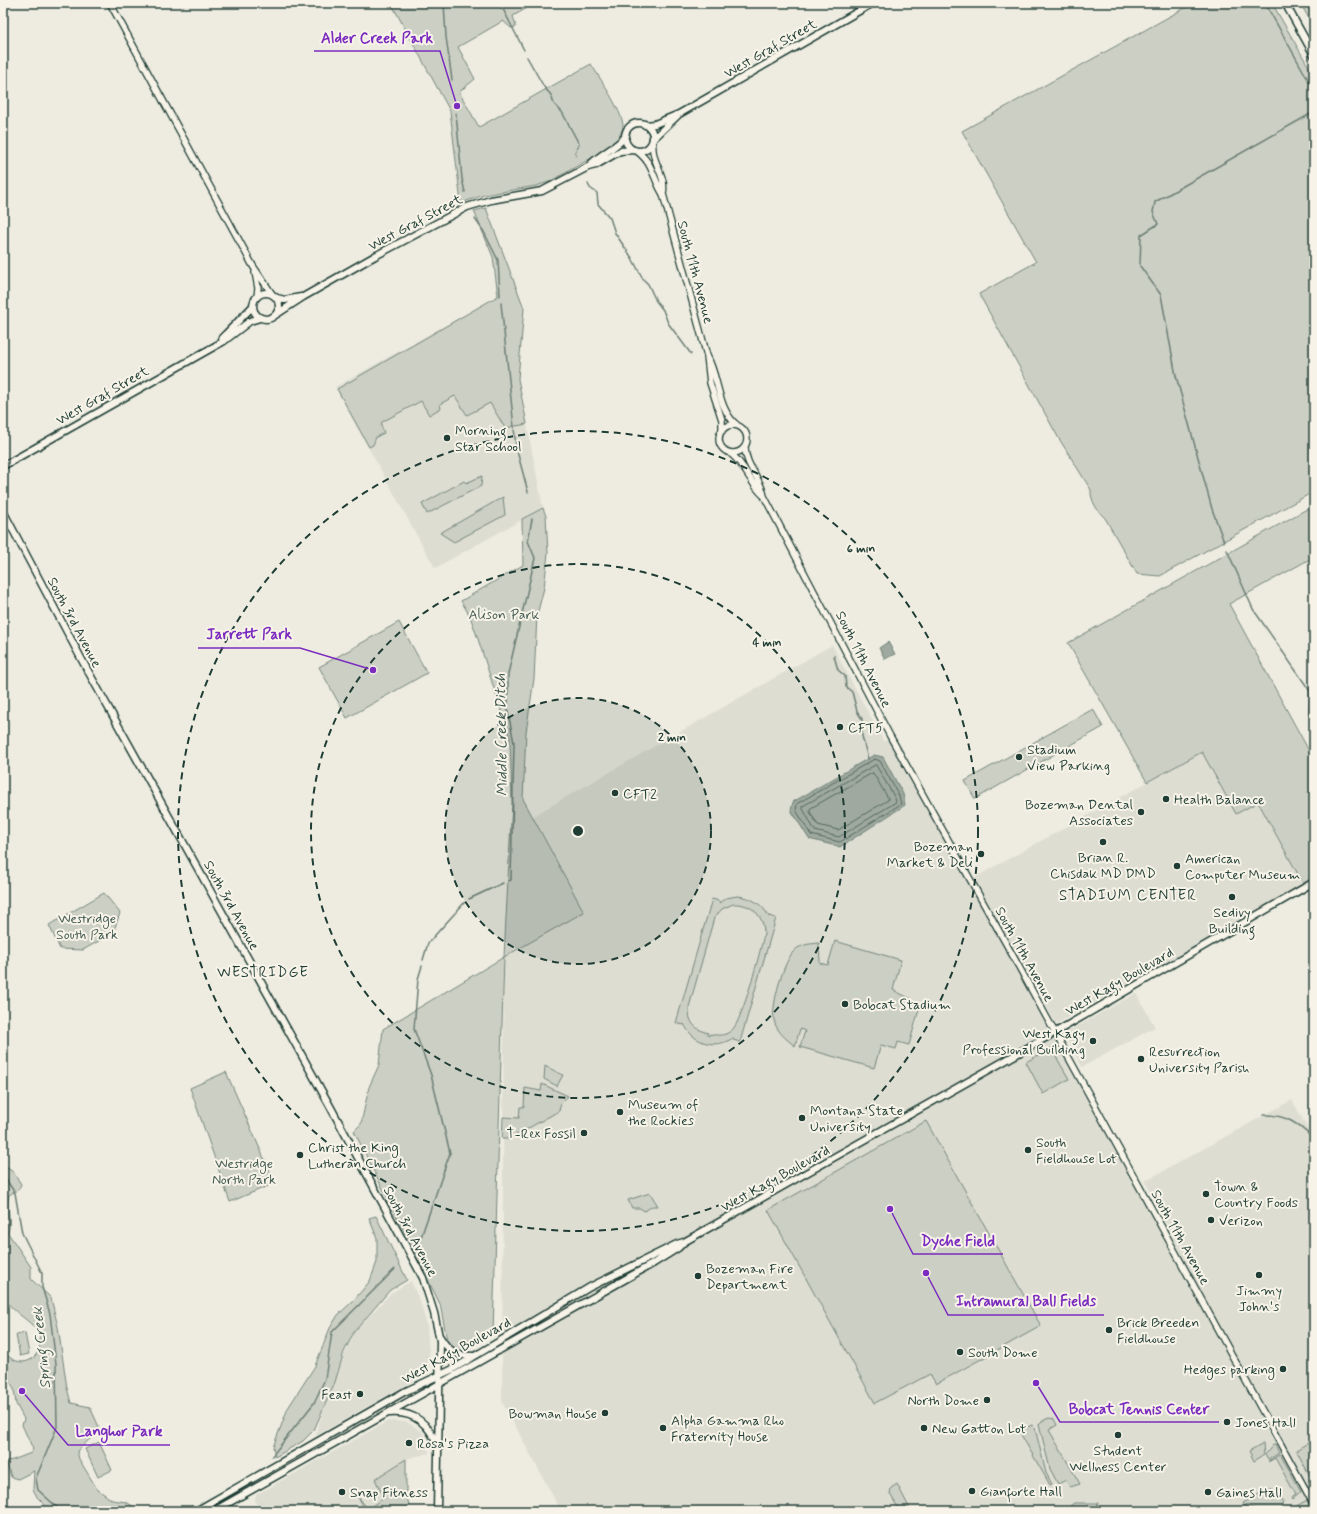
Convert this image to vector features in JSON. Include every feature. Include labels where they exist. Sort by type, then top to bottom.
[{"type":"main road","name":"West Graf Street","points":[[588,167],[594,159],[613,148],[626,136],[631,126],[639,124],[655,124],[679,114],[873,3]]},
{"type":"main road","points":[[1285,3],[1314,55]]},
{"type":"main road","name":"West Graf Street","points":[[277,314],[303,297],[467,207],[485,201],[542,192],[588,167],[596,165],[620,151],[644,150],[651,144],[653,139],[679,114]]},
{"type":"main road","points":[[645,125],[650,129],[653,139]]},
{"type":"main road","points":[[626,136],[628,146],[634,150]]},
{"type":"main road","points":[[265,293],[272,294],[277,298],[280,308],[277,314],[267,319],[260,318],[255,313],[253,306],[256,297],[265,293]]},
{"type":"main road","name":"West Graf Street","points":[[277,298],[285,300],[303,297]]},
{"type":"main road","name":"West Graf Street","points":[[214,346],[239,323],[253,306]]},
{"type":"main road","name":"West Graf Street","points":[[3,466],[224,341],[250,321],[260,318]]},
{"type":"main road","name":"South 3rd Avenue","points":[[3,511],[83,662],[416,1262],[431,1300],[440,1336],[441,1384],[437,1511]]},
{"type":"main road","name":"West Kagy Boulevard","points":[[196,1511],[404,1392],[475,1356],[597,1284],[677,1244],[684,1242],[1054,1033],[1314,882]]},
{"type":"main road","name":"West Kagy Boulevard","points":[[214,1511],[654,1263],[678,1248],[684,1242]]},
{"type":"main road","points":[[440,1336],[449,1349],[454,1353],[465,1356],[475,1356]]},
{"type":"main road","points":[[386,1413],[399,1412],[418,1418],[429,1429],[438,1450]]},
{"type":"main road","points":[[3,1506],[8,1511]]},
{"type":"street","points":[[110,3],[253,266],[272,294]]},
{"type":"street","name":"South 11th Avenue","points":[[653,139],[653,156],[665,186],[663,194]]},
{"type":"street","name":"South 11th Avenue","points":[[634,150],[650,164],[659,188],[663,194],[707,356],[707,370],[712,393],[722,420],[722,432]]},
{"type":"street","points":[[253,266],[258,283],[256,297]]},
{"type":"street","name":"South 11th Avenue","points":[[707,356],[713,366],[725,411],[731,421],[737,425]]},
{"type":"street","points":[[737,425],[743,428],[747,435],[745,447],[737,453],[730,453],[724,450],[720,443],[722,432],[727,427],[737,425]]},
{"type":"street","name":"South 11th Avenue","points":[[745,447],[746,458],[762,486],[764,496],[890,736],[1314,1505]]},
{"type":"street","name":"South 11th Avenue","points":[[730,453],[740,460],[756,489],[764,496]]},
{"type":"shaded area","name":"Morning Star School","points":[[516,286],[524,308],[518,379],[543,508],[435,568],[335,387]]},
{"type":"shaded area","name":"Montana State University","points":[[832,645],[884,742],[890,736],[1215,1322],[1145,1181],[1292,1100],[1314,1140],[1314,1511],[561,1511],[502,1402],[504,957],[584,912],[533,816]]},
{"type":"shaded area","name":"STADIUM CENTER","points":[[1202,752],[1236,814],[1258,802],[1304,885],[1056,1024],[974,878]]},
{"type":"shaded area","points":[[1136,993],[1155,1027],[1082,1067],[1064,1034]]},
{"type":"shaded area","points":[[411,1281],[427,1325],[430,1371],[316,1436],[317,1429],[348,1345],[357,1329],[391,1293]]},
{"type":"shaded area","points":[[388,1421],[407,1422],[423,1432],[429,1453],[406,1459],[384,1498],[370,1507],[359,1497],[366,1511],[261,1511],[255,1500],[256,1495]]},
{"type":"green space","points":[[391,3],[536,3],[513,16],[516,27],[511,28],[503,21],[458,47],[475,79],[459,92],[479,127],[591,64],[619,111],[623,128],[619,137],[611,147],[549,182],[536,186],[484,195],[461,203],[450,111]]},
{"type":"green space","points":[[1194,3],[1272,3],[1314,76],[1314,490],[1306,496],[1160,576],[1137,574],[1105,518],[1095,506],[1091,490],[1058,437],[979,294],[1036,262],[962,131]]},
{"type":"green space","points":[[1300,3],[1314,3],[1314,27]]},
{"type":"green space","points":[[486,208],[524,308],[518,379],[527,424],[505,428],[490,403],[467,415],[455,396],[440,404],[441,408],[429,415],[421,401],[382,422],[381,425],[384,433],[376,437],[373,445],[369,447],[337,389],[498,296],[493,257],[474,211]]},
{"type":"green space","points":[[482,476],[481,486],[427,514],[422,504],[464,481],[466,483]]},
{"type":"green space","points":[[503,497],[505,515],[454,542],[440,533]]},
{"type":"green space","points":[[1314,505],[1314,567],[1310,559],[1229,604],[1314,760],[1314,879],[1304,885],[1258,802],[1236,814],[1202,752],[1147,782],[1068,643]]},
{"type":"green space","name":"Alison Park","points":[[543,508],[546,516],[548,553],[544,588],[537,615],[534,679],[526,732],[523,799],[584,912],[504,957],[512,802],[510,738],[470,616],[461,601],[523,565],[522,519]]},
{"type":"green space","points":[[399,622],[427,673],[347,718],[319,667]]},
{"type":"green space","points":[[1093,709],[1103,727],[975,799],[965,781]]},
{"type":"green space","name":"Westridge South Park","points":[[104,893],[120,913],[113,933],[83,950],[60,949],[49,925]]},
{"type":"green space","points":[[737,896],[752,900],[763,908],[769,917],[776,918],[740,1042],[733,1040],[733,1038],[719,1044],[712,1044],[705,1043],[693,1036],[684,1024],[676,1023],[712,899],[719,901],[719,903],[726,898]],"holes":[[[733,904],[740,904],[751,908],[756,912],[762,922],[764,934],[751,984],[737,1023],[728,1033],[719,1035],[710,1034],[709,1036],[707,1035],[708,1033],[699,1029],[693,1024],[690,1017],[689,1007],[714,918],[722,909]]]},
{"type":"green space","name":"Bobcat Stadium","points":[[835,941],[901,960],[893,990],[911,999],[910,1003],[920,1006],[909,1045],[898,1042],[896,1049],[881,1045],[874,1068],[800,1047],[805,1031],[800,1029],[795,1046],[788,1041],[775,1024],[774,1004],[776,994],[783,972],[791,955],[800,947],[819,943],[820,963],[828,965]]},
{"type":"green space","points":[[504,957],[493,1333],[467,1349],[456,1351],[450,1347],[447,1340],[440,1304],[354,1131],[361,1124],[369,1087],[379,1065],[383,1029]]},
{"type":"green space","points":[[1051,1048],[1069,1079],[1043,1094],[1026,1062]]},
{"type":"green space","points":[[545,1066],[563,1075],[557,1086],[544,1079]]},
{"type":"green space","name":"Westridge North Park","points":[[226,1072],[275,1183],[230,1202],[190,1088]]},
{"type":"green space","points":[[542,1084],[568,1096],[561,1103],[559,1111],[509,1139],[502,1139],[503,1117],[519,1118],[520,1107],[524,1107],[525,1088],[541,1091]]},
{"type":"green space","points":[[926,1121],[1041,1326],[936,1384],[930,1374],[875,1403],[768,1210]]},
{"type":"green space","points":[[3,1165],[13,1172],[21,1184],[19,1189],[9,1195],[8,1233],[31,1267],[31,1279],[51,1298],[58,1327],[67,1388],[71,1403],[90,1407],[99,1427],[93,1436],[77,1451],[79,1459],[97,1489],[112,1500],[126,1502],[141,1511],[51,1511],[37,1497],[33,1489],[34,1471],[18,1479],[11,1477],[6,1461],[31,1453],[33,1449],[22,1425],[24,1419],[16,1404],[14,1389],[4,1369],[3,1361],[8,1356],[19,1362],[30,1360],[38,1352],[40,1340],[39,1334],[35,1328],[10,1306],[2,1289]]},
{"type":"green space","points":[[650,1193],[658,1206],[653,1206],[644,1211],[640,1208],[632,1208],[628,1200]]},
{"type":"green space","points":[[376,1216],[407,1280],[390,1290],[354,1332],[344,1352],[335,1382],[314,1430],[303,1441],[275,1457],[273,1447],[288,1408],[315,1366],[330,1328],[338,1315],[354,1300],[370,1281],[377,1262],[377,1238],[369,1218]]},
{"type":"green space","points":[[25,1333],[29,1354],[20,1356],[16,1335]]},
{"type":"green space","points":[[1049,1418],[1054,1419],[1057,1425],[1049,1430],[1080,1484],[1070,1487],[1066,1480],[1058,1484],[1050,1469],[1039,1424]]},
{"type":"green space","points":[[1032,1425],[1035,1428],[1046,1473],[1052,1484],[1050,1485],[1019,1431]]},
{"type":"green space","points":[[99,1442],[112,1470],[98,1477],[85,1449]]},
{"type":"green space","points":[[1263,1443],[1264,1455],[1254,1461],[1249,1451]]},
{"type":"green space","points":[[1308,1443],[1314,1454],[1309,1457],[1314,1466],[1314,1477],[1311,1478],[1296,1450]]},
{"type":"green space","points":[[1273,1445],[1275,1445],[1279,1453],[1268,1460],[1265,1455]]},
{"type":"green space","points":[[1280,1454],[1301,1492],[1292,1500],[1291,1498],[1296,1495],[1275,1458],[1268,1462]]},
{"type":"green space","points":[[406,1459],[406,1493],[409,1505],[405,1511],[366,1511],[357,1495],[365,1505],[370,1507],[384,1498],[375,1479]]},
{"type":"green space","points":[[897,1484],[911,1511],[900,1511],[890,1494],[891,1488]]},
{"type":"green space","points":[[1270,1488],[1277,1497],[1280,1495],[1283,1501],[1280,1511],[1254,1511],[1252,1508],[1247,1510],[1249,1505],[1247,1504],[1245,1506],[1243,1503]]},
{"type":"green space","points":[[1307,1500],[1312,1511],[1288,1511]]},
{"type":"green space","points":[[1075,1503],[1098,1503],[1096,1511],[1073,1510],[1070,1506]]},
{"type":"water","points":[[888,642],[895,654],[885,659],[879,648]]},
{"type":"water","points":[[874,755],[883,757],[903,794],[905,805],[840,847],[809,839],[791,810],[793,802]]},
{"type":"waterway","name":"Middle Creek Ditch","points":[[444,3],[446,37],[452,80]]},
{"type":"waterway","points":[[498,3],[504,11],[524,50]]},
{"type":"waterway","points":[[1265,3],[1314,90]]},
{"type":"waterway","points":[[527,57],[544,87],[551,95],[554,104],[562,112],[579,144],[575,152],[576,156]]},
{"type":"waterway","points":[[1224,542],[1212,509],[1176,376],[1161,295],[1140,266],[1141,235],[1158,224],[1153,212],[1155,202],[1314,112]]},
{"type":"waterway","name":"Middle Creek Ditch","points":[[456,113],[462,179],[465,192]]},
{"type":"waterway","points":[[588,184],[590,188],[597,193],[598,204],[610,218],[615,233],[632,258],[643,279],[648,284],[656,301],[663,310],[668,323],[691,354]]},
{"type":"waterway","name":"Middle Creek Ditch","points":[[475,219],[484,232],[498,260],[500,296]]},
{"type":"waterway","name":"Middle Creek Ditch","points":[[501,303],[516,447],[528,492]]},
{"type":"waterway","name":"Middle Creek Ditch","points":[[508,881],[511,880],[514,743],[508,712],[508,674],[535,558],[528,541],[532,519]]},
{"type":"waterway","points":[[1227,550],[1253,609],[1310,691],[1309,713],[1314,725]]},
{"type":"waterway","points":[[834,656],[838,670],[845,676],[846,687],[852,692],[857,711],[862,719],[862,736],[868,759]]},
{"type":"waterway","name":"Middle Creek Ditch","points":[[469,899],[503,883]]},
{"type":"waterway","name":"Middle Creek Ditch","points":[[423,960],[428,943],[465,902]]},
{"type":"waterway","name":"Middle Creek Ditch","points":[[419,1243],[450,1153],[431,1075],[414,1029],[418,979],[422,966]]},
{"type":"waterway","points":[[1263,1115],[1285,1118],[1303,1129],[1314,1139]]},
{"type":"waterway","name":"Spring Creek","points":[[3,1175],[15,1193],[22,1233],[42,1273],[42,1287],[50,1314],[56,1364],[57,1427],[36,1478],[38,1490],[59,1509],[65,1511]]},
{"type":"waterway","points":[[272,1456],[314,1403],[325,1379],[332,1332],[395,1269]]},
{"type":"place","name":"Alder Creek Park","points":[[457,106]]},
{"type":"place","name":"Morning Star School","points":[[447,438]]},
{"type":"place","name":"Jarrett Park","points":[[373,670]]},
{"type":"place","name":"CFT5","points":[[840,727]]},
{"type":"place","name":"Stadium View Parking","points":[[1019,757]]},
{"type":"place","name":"CFT2","points":[[615,793]]},
{"type":"place","name":"Health Balance","points":[[1166,799]]},
{"type":"place","name":"Bozeman Dental Associates","points":[[1141,812]]},
{"type":"place","name":"Brian R. Chisdak MD DMD","points":[[1103,842]]},
{"type":"place","name":"Bozeman Market & Deli","points":[[981,854]]},
{"type":"place","name":"American Computer Museum","points":[[1177,866]]},
{"type":"place","name":"Sedivy Building","points":[[1232,897]]},
{"type":"place","name":"Bobcat Stadium","points":[[845,1004]]},
{"type":"place","name":"West Kagy Professional Building","points":[[1093,1041]]},
{"type":"place","name":"Resurrection University Parish","points":[[1141,1059]]},
{"type":"place","name":"Museum of the Rockies","points":[[620,1112]]},
{"type":"place","name":"Montana State University","points":[[802,1118]]},
{"type":"place","name":"T-Rex Fossil","points":[[584,1133]]},
{"type":"place","name":"South Fieldhouse Lot","points":[[1028,1150]]},
{"type":"place","name":"Christ the King Lutheran Church","points":[[300,1155]]},
{"type":"place","name":"Town & Country Foods","points":[[1206,1194]]},
{"type":"place","name":"Dyche Field","points":[[890,1209]]},
{"type":"place","name":"Verizon","points":[[1211,1220]]},
{"type":"place","name":"Intramural Ball Fields","points":[[926,1273]]},
{"type":"place","name":"Jimmy John's","points":[[1259,1275]]},
{"type":"place","name":"Bozeman Fire Department","points":[[698,1276]]},
{"type":"place","name":"Brick Breeden Fieldhouse","points":[[1109,1330]]},
{"type":"place","name":"South Dome","points":[[960,1352]]},
{"type":"place","name":"Hedges parking","points":[[1283,1369]]},
{"type":"place","name":"Bobcat Tennis Center","points":[[1036,1383]]},
{"type":"place","name":"Langhor Park","points":[[22,1391]]},
{"type":"place","name":"Feast","points":[[360,1394]]},
{"type":"place","name":"North Dome","points":[[987,1400]]},
{"type":"place","name":"Bowman House","points":[[605,1413]]},
{"type":"place","name":"Jones Hall","points":[[1227,1422]]},
{"type":"place","name":"Alpha Gamma Rho Fraternity House","points":[[663,1428]]},
{"type":"place","name":"New Gatton Lot","points":[[924,1428]]},
{"type":"place","name":"Student Wellness Center","points":[[1118,1435]]},
{"type":"place","name":"Rosa's Pizza","points":[[409,1443]]},
{"type":"place","name":"Gianforte Hall","points":[[972,1491]]},
{"type":"place","name":"Snap Fitness","points":[[342,1492]]},
{"type":"place","name":"Gaines Hall","points":[[1208,1492]]},
{"type":"district","name":"STADIUM CENTER","points":[[1128,895]]},
{"type":"district","name":"WESTRIDGE","points":[[263,972]]}]
